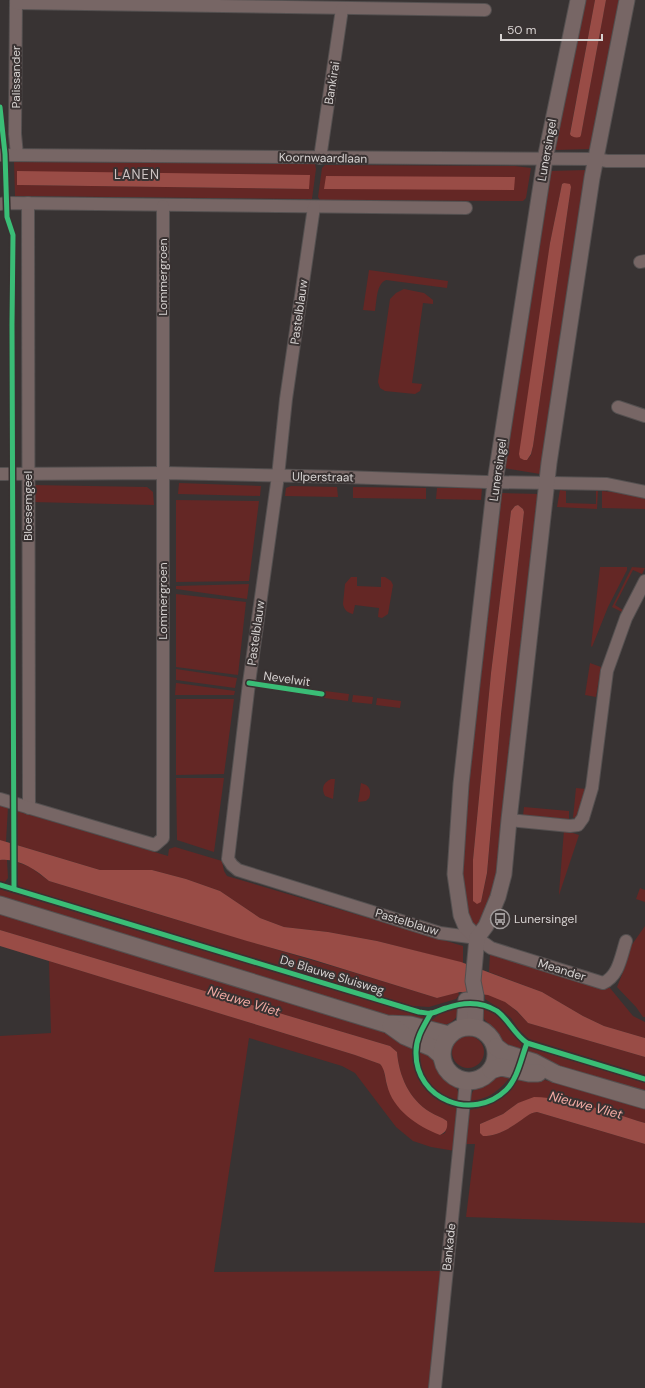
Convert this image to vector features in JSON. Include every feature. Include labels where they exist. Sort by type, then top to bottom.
[{"type":"main road","points":[[0,906],[387,1024],[410,1025],[449,1035]]},
{"type":"main road","points":[[387,1024],[405,1036],[433,1048],[442,1055]]},
{"type":"main road","points":[[491,1070],[496,1057],[496,1047],[488,1034],[470,1027],[456,1030],[449,1035],[442,1046],[442,1055],[444,1065],[449,1073],[457,1078],[466,1081],[480,1079],[491,1070],[502,1067],[529,1073],[556,1074]]},
{"type":"main road","points":[[496,1047],[504,1053],[533,1062],[556,1074],[645,1100]]},
{"type":"street","name":"Lunersingel","points":[[476,945],[461,915],[455,874],[471,693],[495,482],[545,159],[578,0]]},
{"type":"street","points":[[470,1027],[471,996],[476,945],[498,897],[504,874],[546,483],[596,159],[627,0]]},
{"type":"street","points":[[16,2],[326,4],[342,8],[358,4],[485,10]]},
{"type":"street","name":"Palissander","points":[[16,2],[15,134],[17,154]]},
{"type":"street","name":"Bankirai","points":[[320,158],[342,8]]},
{"type":"street","name":"Koornwaardlaan","points":[[0,155],[596,159],[607,161],[645,161]]},
{"type":"street","points":[[0,204],[466,208]]},
{"type":"street","name":"Bloesemgeel","points":[[28,204],[29,808]]},
{"type":"street","name":"Lommergroen","points":[[0,799],[155,845],[163,838],[163,206]]},
{"type":"street","name":"Pastelblauw","points":[[314,206],[286,399],[278,476],[249,683],[228,859],[232,866],[246,873],[476,945]]},
{"type":"street","points":[[618,407],[645,416]]},
{"type":"street","name":"Ulperstraat","points":[[0,474],[164,473],[607,484],[645,492]]},
{"type":"street","points":[[509,820],[570,826],[578,825],[583,818],[592,788],[607,671],[614,647],[626,618],[645,580]]},
{"type":"street","name":"Meander","points":[[476,945],[603,983],[615,974],[626,941]]},
{"type":"street","name":"Bankade","points":[[435,1388],[466,1081]]},
{"type":"shaded area","points":[[581,0],[595,0],[570,133],[581,135],[606,0],[623,0],[592,149],[555,150],[554,144]]},
{"type":"shaded area","points":[[595,0],[606,0],[581,135],[580,137],[575,137],[571,136],[570,134]]},
{"type":"shaded area","points":[[14,162],[315,164],[316,169],[312,199],[15,196]],"holes":[[[18,171],[309,189],[18,185]]]},
{"type":"shaded area","points":[[325,165],[515,166],[531,168],[526,198],[523,201],[320,200],[318,197],[322,168]]},
{"type":"shaded area","points":[[586,170],[543,469],[540,474],[504,468],[549,171]],"holes":[[[564,183],[571,187],[533,446],[531,455],[527,460],[550,243],[562,184]]]},
{"type":"shaded area","points":[[17,171],[310,175],[309,189],[17,185]]},
{"type":"shaded area","points":[[326,176],[515,177],[514,190],[324,189]]},
{"type":"shaded area","points":[[562,184],[570,184],[571,187],[533,446],[531,454],[527,460],[524,460],[520,458],[519,454],[550,243]]},
{"type":"shaded area","points":[[369,270],[448,281],[447,288],[386,280],[380,285],[375,311],[363,310]]},
{"type":"shaded area","points":[[404,289],[424,293],[433,300],[433,304],[423,303],[412,383],[422,384],[420,391],[415,394],[385,391],[380,388],[378,382],[390,299],[396,293]]},
{"type":"shaded area","points":[[179,483],[261,486],[260,496],[178,494]]},
{"type":"shaded area","points":[[32,485],[147,487],[153,492],[154,505],[32,502]]},
{"type":"shaded area","points":[[291,486],[337,487],[338,497],[285,496],[286,488]]},
{"type":"shaded area","points":[[353,487],[426,488],[426,499],[353,498]]},
{"type":"shaded area","points":[[437,488],[482,488],[481,500],[436,499]]},
{"type":"shaded area","points":[[560,490],[566,491],[566,503],[596,504],[596,491],[598,491],[597,509],[557,507]]},
{"type":"shaded area","points":[[602,491],[624,493],[645,498],[645,509],[602,508]]},
{"type":"shaded area","points":[[502,493],[540,494],[501,871],[479,926],[474,926],[470,924],[460,877],[460,857],[498,496]],"holes":[[[518,505],[524,512],[501,714],[487,874],[481,902],[473,860],[491,673],[511,511]]]},
{"type":"shaded area","points":[[176,500],[259,501],[249,581],[176,582]]},
{"type":"shaded area","points":[[518,505],[524,512],[501,714],[487,873],[481,902],[477,904],[473,901],[473,860],[491,673],[511,511]]},
{"type":"shaded area","points":[[600,567],[627,567],[627,570],[608,607],[592,647],[591,646]]},
{"type":"shaded area","points":[[632,567],[645,568],[642,574],[633,570],[615,605],[623,610],[622,612],[612,607]]},
{"type":"shaded area","points":[[351,577],[357,577],[357,586],[381,587],[381,577],[385,577],[391,581],[393,585],[388,614],[382,618],[378,617],[379,608],[355,605],[353,614],[346,611],[343,604],[345,584]]},
{"type":"shaded area","points":[[249,584],[247,599],[176,589],[176,586]]},
{"type":"shaded area","points":[[176,594],[246,602],[238,675],[176,667]]},
{"type":"shaded area","points":[[590,663],[601,667],[596,697],[585,695]]},
{"type":"shaded area","points":[[176,669],[237,678],[235,688],[176,680]]},
{"type":"shaded area","points":[[176,683],[235,691],[234,695],[175,695]]},
{"type":"shaded area","points":[[325,691],[349,694],[348,701],[324,698]]},
{"type":"shaded area","points":[[353,695],[373,697],[372,704],[352,702]]},
{"type":"shaded area","points":[[377,698],[401,701],[400,708],[376,705]]},
{"type":"shaded area","points":[[176,699],[234,699],[224,774],[176,775]]},
{"type":"shaded area","points":[[176,778],[224,778],[214,852],[177,840]]},
{"type":"shaded area","points":[[331,779],[335,779],[333,799],[325,796],[323,791],[326,782]]},
{"type":"shaded area","points":[[361,783],[369,788],[370,795],[366,801],[358,802]]},
{"type":"shaded area","points":[[576,788],[586,789],[576,817],[573,818]]},
{"type":"shaded area","points":[[0,805],[8,807],[6,842],[0,840]]},
{"type":"shaded area","points":[[524,807],[569,811],[569,819],[523,816]]},
{"type":"shaded area","points":[[17,811],[168,856],[169,849],[175,847],[222,861],[224,871],[227,876],[463,946],[463,963],[377,941],[328,932],[284,927],[260,918],[220,891],[186,879],[152,870],[100,870],[17,845]]},
{"type":"shaded area","points":[[564,830],[579,835],[559,895],[559,893]]},
{"type":"shaded area","points":[[0,840],[100,870],[152,870],[186,879],[220,891],[260,918],[284,927],[328,932],[377,941],[461,962],[542,992],[583,1016],[604,1026],[645,1038],[645,1057],[528,1023],[517,1011],[505,1002],[488,995],[460,992],[437,998],[49,881],[33,869],[20,863],[0,860]]},
{"type":"shaded area","points":[[0,860],[7,860],[8,878],[5,882],[0,881]]},
{"type":"shaded area","points":[[17,862],[30,867],[49,881],[146,911],[437,998],[458,992],[459,995],[456,999],[429,1007],[413,1006],[20,887],[18,885]]},
{"type":"shaded area","points":[[640,888],[645,890],[645,902],[636,899]]},
{"type":"shaded area","points":[[0,889],[355,996],[423,1015],[425,1020],[421,1024],[374,1011],[0,898]]},
{"type":"shaded area","points":[[0,914],[348,1019],[414,1043],[413,1063],[420,1080],[436,1097],[458,1107],[455,1151],[431,1147],[413,1141],[396,1127],[355,1073],[342,1066],[249,1038],[214,1272],[442,1271],[430,1388],[0,1388],[0,1036],[51,1033],[49,961],[380,1064],[383,1067],[387,1086],[440,1135],[445,1133],[447,1121],[432,1113],[416,1101],[406,1086],[400,1070],[397,1052],[390,1046],[0,930]]},
{"type":"shaded area","points":[[645,926],[645,1017],[643,1017],[636,1007],[617,987],[631,946]]},
{"type":"shaded area","points":[[0,930],[390,1046],[397,1052],[400,1070],[406,1086],[411,1094],[423,1107],[447,1121],[446,1130],[440,1135],[431,1131],[415,1122],[400,1109],[390,1094],[384,1071],[380,1064],[0,946]]},
{"type":"shaded area","points":[[490,953],[610,988],[633,1016],[645,1022],[645,1038],[604,1026],[583,1016],[542,992],[489,972]]},
{"type":"shaded area","points":[[485,994],[492,995],[504,1001],[528,1023],[645,1057],[645,1075],[529,1039],[519,1030],[511,1018],[485,999]]},
{"type":"shaded area","points":[[462,1006],[458,1015],[452,1022],[440,1026],[427,1026],[434,1018],[442,1013]]},
{"type":"shaded area","points":[[480,1007],[494,1013],[504,1022],[510,1031],[522,1043],[519,1052],[501,1042],[493,1028],[484,1019]]},
{"type":"shaded area","points":[[465,1036],[471,1036],[481,1043],[484,1052],[483,1058],[477,1065],[471,1068],[465,1068],[455,1061],[452,1055],[452,1049],[459,1039]]},
{"type":"shaded area","points":[[420,1045],[431,1054],[439,1071],[456,1087],[462,1101],[449,1098],[431,1085],[419,1065]]},
{"type":"shaded area","points":[[530,1048],[645,1083],[645,1092],[524,1055],[526,1050]]},
{"type":"shaded area","points":[[499,1074],[513,1074],[494,1093],[477,1100],[469,1101],[473,1091],[482,1083]]},
{"type":"shaded area","points":[[519,1074],[570,1086],[645,1108],[645,1123],[552,1097],[518,1103],[503,1114],[480,1124],[483,1136],[497,1134],[529,1115],[537,1112],[645,1144],[645,1223],[466,1217],[475,1144],[465,1144],[470,1110],[501,1098]]},
{"type":"shaded area","points":[[534,1097],[576,1103],[645,1123],[645,1144],[537,1112],[530,1114],[503,1132],[488,1136],[483,1136],[480,1133],[480,1124],[503,1114],[518,1103]]},
{"type":"cycle path","points":[[0,107],[5,154],[7,217],[13,235],[14,889]]},
{"type":"cycle path","name":"Nevelwit","points":[[249,683],[322,694]]},
{"type":"cycle path","name":"De Blauwe Sluisweg","points":[[0,885],[419,1012],[432,1013],[452,1006],[465,1004],[485,1005],[497,1011],[527,1043],[645,1079]]},
{"type":"cycle path","points":[[431,1013],[417,1041],[416,1052],[418,1069],[425,1083],[435,1094],[448,1101],[463,1105],[478,1104],[493,1100],[506,1090],[514,1080],[527,1043]]},
{"type":"place","name":"Lunersingel","points":[[500,919]]},
{"type":"district","name":"LANEN","points":[[137,174]]},
{"type":"water label","name":"Nieuwe Vliet","points":[[244,1001]]},
{"type":"water label","name":"Nieuwe Vliet","points":[[586,1105]]}]
